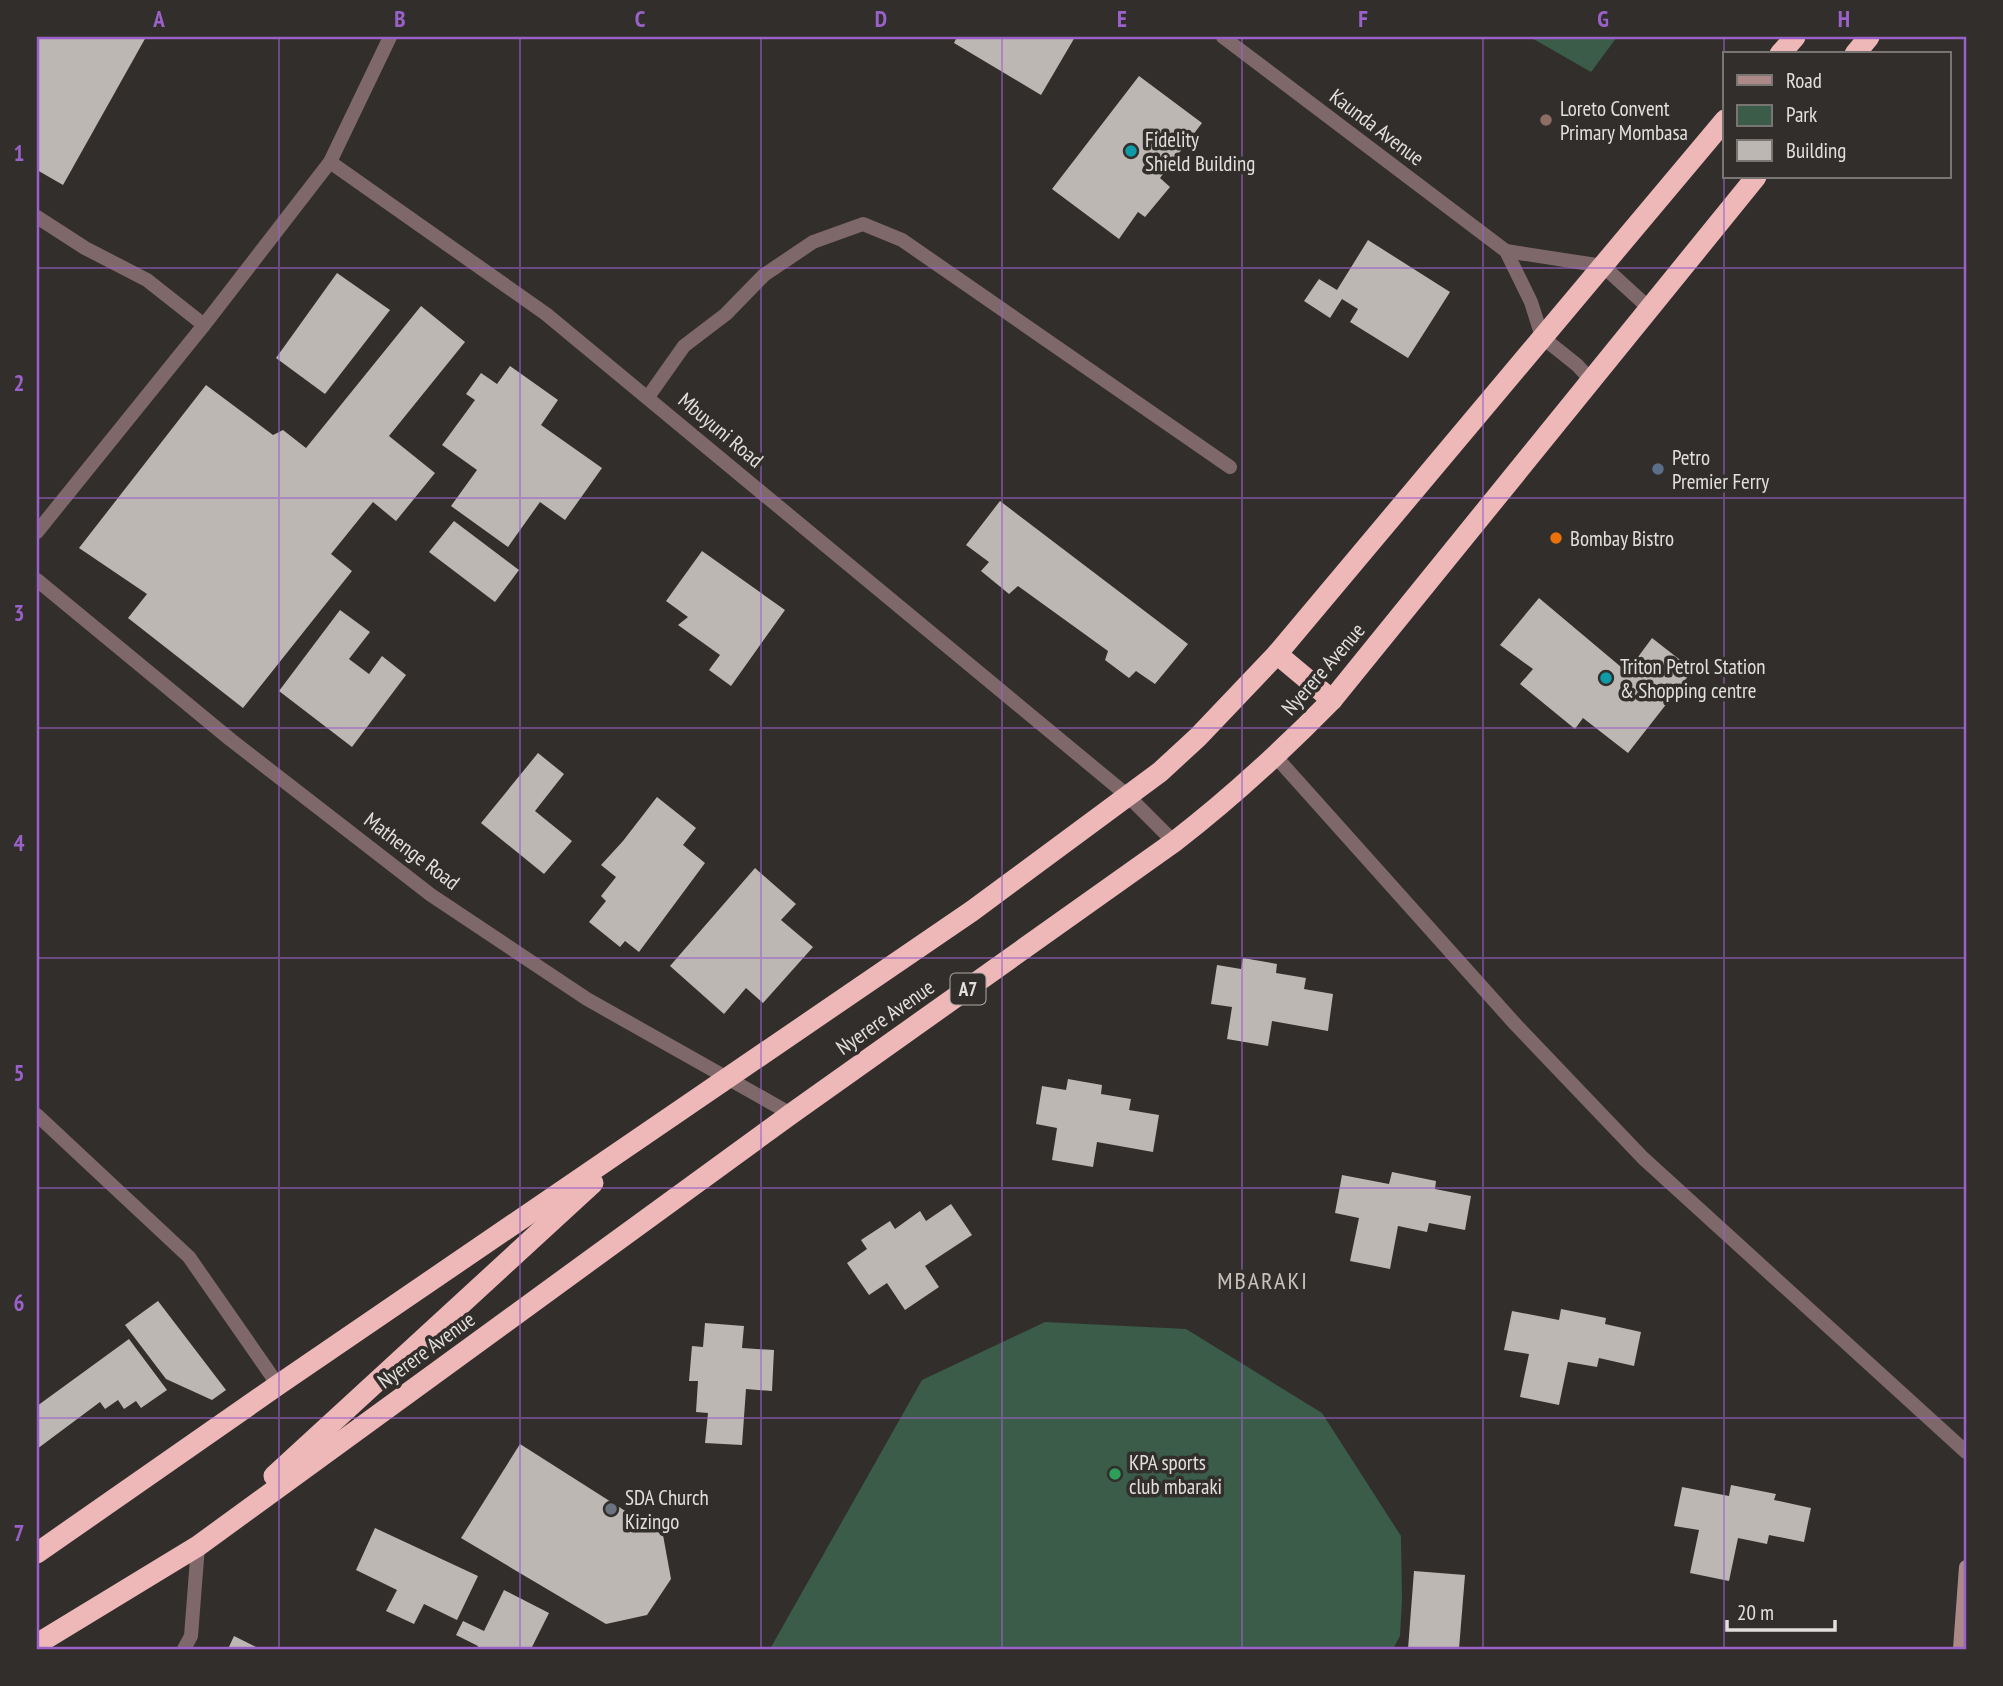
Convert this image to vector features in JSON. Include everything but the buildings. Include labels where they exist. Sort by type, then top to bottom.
[{"type":"highway","points":[[1782,52],[1795,37]]},
{"type":"highway","points":[[1857,52],[1869,37]]},
{"type":"highway","name":"Nyerere Avenue","points":[[37,1553],[972,911],[1160,772],[1198,737],[1277,654],[1723,122]]},
{"type":"highway","name":"Nyerere Avenue","points":[[37,1644],[198,1546],[791,1114],[1223,805],[1276,757],[1332,700],[1755,178]]},
{"type":"highway","points":[[1277,654],[1332,700]]},
{"type":"highway","points":[[198,1546],[649,1132]]},
{"type":"main road","points":[[1960,1649],[1966,1567]]},
{"type":"street","points":[[37,532],[204,325],[330,162],[390,37]]},
{"type":"street","name":"Kaunda Avenue","points":[[1223,37],[1506,251],[1531,302],[1542,337]]},
{"type":"street","name":"Mbuyuni Road","points":[[330,162],[546,314],[1128,796],[1174,842]]},
{"type":"street","points":[[37,216],[85,248],[147,280],[204,325]]},
{"type":"street","points":[[648,397],[684,346],[726,314],[764,275],[814,242],[863,224],[902,240],[1230,467]]},
{"type":"street","name":"Kaunda Avenue","points":[[1506,251],[1603,266]]},
{"type":"street","points":[[1603,266],[1649,309]]},
{"type":"street","points":[[1542,337],[1591,380]]},
{"type":"street","name":"Mathenge Road","points":[[37,580],[231,740],[431,895],[587,999],[791,1114]]},
{"type":"street","points":[[1276,757],[1516,1025],[1643,1158],[1966,1452]]},
{"type":"street","points":[[37,1115],[189,1257],[278,1385]]},
{"type":"street","points":[[184,1649],[191,1636],[198,1546]]},
{"type":"green space","points":[[1530,37],[1617,37],[1591,72]]},
{"type":"green space","name":"KPA sports club mbaraki","points":[[1045,1322],[1186,1329],[1322,1413],[1401,1536],[1400,1636],[1393,1649],[770,1649],[922,1380]]},
{"type":"place","name":"Loreto Convent Primary Mombasa","points":[[1546,120]]},
{"type":"place","name":"Fidelity Shield Building","points":[[1131,151]]},
{"type":"place","name":"Petro Premier Ferry","points":[[1658,469]]},
{"type":"place","name":"Bombay Bistro","points":[[1556,538]]},
{"type":"place","name":"Triton Petrol Station & Shopping centre","points":[[1606,678]]},
{"type":"place","name":"KPA sports club mbaraki","points":[[1115,1474]]},
{"type":"place","name":"SDA Church Kizingo","points":[[611,1509]]},
{"type":"district","name":"MBARAKI","points":[[1263,1280]]}]
